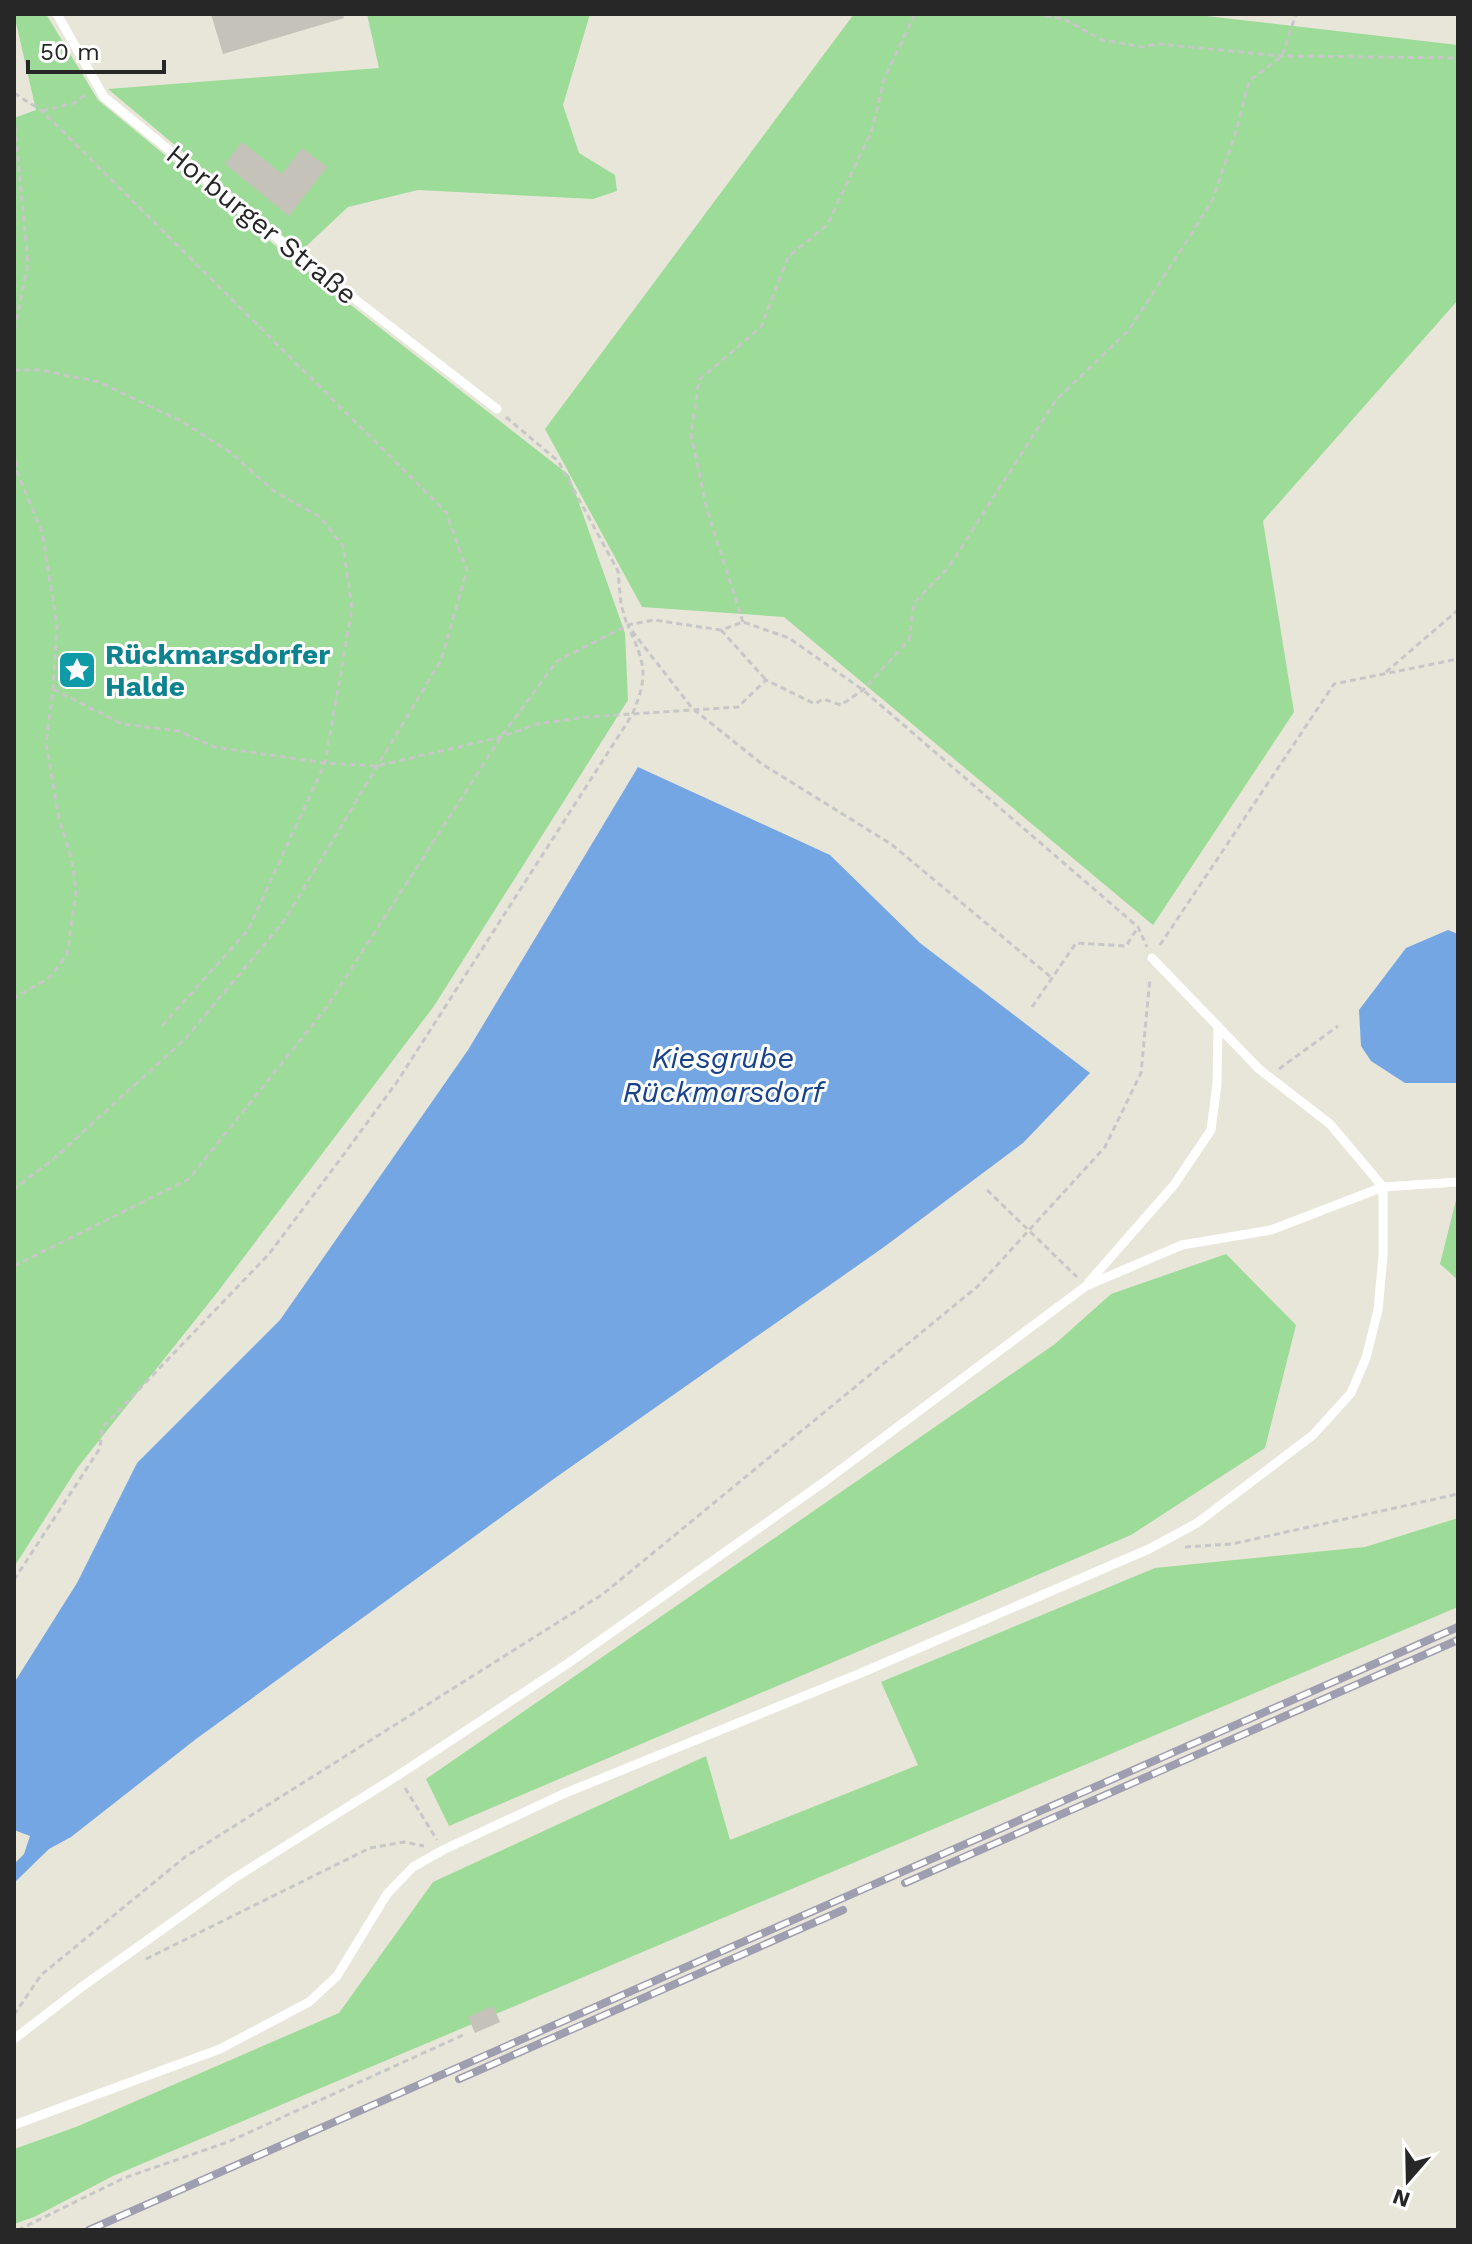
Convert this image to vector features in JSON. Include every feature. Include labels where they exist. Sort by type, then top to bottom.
[{"type":"lane","name":"Horburger Straße","points":[[57,14],[104,97],[298,255],[497,409]]},
{"type":"lane","points":[[14,2125],[220,2049],[309,2002],[337,1976],[387,1894],[413,1867],[443,1850],[563,1794],[846,1679],[1149,1549],[1197,1523],[1313,1435],[1351,1393],[1366,1358],[1378,1310],[1383,1256],[1383,1187],[1330,1124],[1269,1076],[1152,958]]},
{"type":"lane","points":[[14,2039],[233,1879],[567,1664],[824,1482],[1086,1286],[1174,1185],[1211,1130],[1217,1084],[1218,1026]]},
{"type":"lane","points":[[1086,1286],[1182,1245],[1271,1230],[1383,1187],[1458,1182]]},
{"type":"path","points":[[743,622],[707,510],[691,434],[699,380],[761,327],[788,257],[827,225],[872,130],[884,79],[915,14]]},
{"type":"path","points":[[1035,14],[1064,19],[1102,40],[1141,47],[1159,44],[1282,56],[1458,58]]},
{"type":"path","points":[[721,630],[766,680],[815,704],[823,699],[841,705],[863,690],[909,640],[914,603],[948,568],[1056,400],[1129,330],[1211,203],[1236,132],[1249,81],[1282,56],[1296,14]]},
{"type":"path","points":[[42,111],[74,103],[98,86]]},
{"type":"path","points":[[14,93],[42,111],[446,512],[467,570],[441,660],[284,921],[185,1039],[51,1161],[14,1189]]},
{"type":"path","points":[[14,116],[28,263],[14,331],[14,394]]},
{"type":"path","points":[[15,370],[40,370],[99,382],[157,409],[231,453],[274,491],[320,517],[343,546],[352,608],[325,763],[248,930],[161,1027]]},
{"type":"path","points":[[14,1580],[100,1448],[102,1428],[269,1254],[397,1082],[632,715],[643,691],[644,661],[621,604],[618,571],[558,461],[497,409]]},
{"type":"path","points":[[14,451],[17,472],[42,532],[57,625],[46,743],[76,892],[67,955],[49,978],[15,996]]},
{"type":"path","points":[[1383,674],[1458,610]]},
{"type":"path","points":[[14,1266],[189,1179],[326,1008],[501,737],[557,661],[628,625],[654,620],[721,630],[743,622],[789,638],[863,690],[1138,927],[1152,958]]},
{"type":"path","points":[[628,625],[692,708],[762,764],[891,844],[1052,978]]},
{"type":"path","points":[[14,2015],[41,1975],[185,1857],[603,1594],[978,1286],[1105,1147],[1141,1073],[1152,958],[1334,684],[1458,659]]},
{"type":"path","points":[[53,689],[122,724],[178,731],[215,747],[325,763],[377,766],[501,737],[537,724],[692,708],[738,707],[766,680]]},
{"type":"path","points":[[1032,1007],[1076,943],[1126,946],[1138,927]]},
{"type":"path","points":[[1269,1076],[1338,1026]]},
{"type":"path","points":[[987,1190],[1086,1286]]},
{"type":"path","points":[[1177,1547],[1232,1544],[1458,1494]]},
{"type":"path","points":[[397,1776],[443,1850]]},
{"type":"path","points":[[134,1965],[370,1848],[404,1842],[443,1850]]},
{"type":"path","points":[[18,2230],[124,2178],[228,2142],[463,2035]]},
{"type":"green space","points":[[14,14],[46,14],[98,100],[293,260],[569,475],[625,633],[628,700],[434,1006],[216,1294],[78,1467],[14,1567],[14,118],[36,110]]},
{"type":"green space","points":[[367,14],[590,14],[563,105],[579,153],[615,175],[617,191],[593,199],[418,190],[348,207],[301,251],[108,89],[379,68]]},
{"type":"green space","points":[[854,14],[1189,14],[1458,45],[1458,300],[1263,521],[1294,712],[1153,925],[784,617],[642,607],[545,429]]},
{"type":"green space","points":[[1458,1197],[1458,1280],[1440,1264]]},
{"type":"green space","points":[[1226,1254],[1296,1325],[1265,1448],[1131,1535],[449,1826],[426,1779],[1055,1344],[1111,1294]]},
{"type":"green space","points":[[1458,1518],[1458,1607],[113,2176],[34,2217],[14,2224],[14,2149],[76,2127],[339,2013],[433,1882],[706,1756],[730,1840],[918,1765],[881,1682],[1155,1568],[1365,1547]]},
{"type":"water","name":"Kiesgrube Rückmarsdorf","points":[[638,767],[830,855],[920,943],[1090,1073],[1023,1143],[884,1247],[555,1478],[196,1739],[71,1837],[49,1849],[14,1883],[14,1864],[24,1854],[30,1836],[14,1830],[14,1683],[77,1583],[137,1463],[280,1320],[468,1050]]},
{"type":"water","points":[[1448,930],[1458,934],[1458,1083],[1405,1083],[1371,1061],[1361,1046],[1359,1010],[1406,948]]},
{"type":"building","points":[[211,14],[343,14],[344,18],[223,54]]},
{"type":"building","points":[[242,142],[282,174],[302,148],[327,167],[289,216],[225,164]]},
{"type":"building","points":[[493,2006],[500,2022],[475,2033],[468,2017]]},
{"type":"railway","points":[[89,2230],[1458,1627]]},
{"type":"railway","points":[[905,1883],[1458,1640]]},
{"type":"railway","points":[[459,2079],[843,1910]]},
{"type":"place","name":"Rückmarsdorfer Halde","points":[[77,670]]}]
